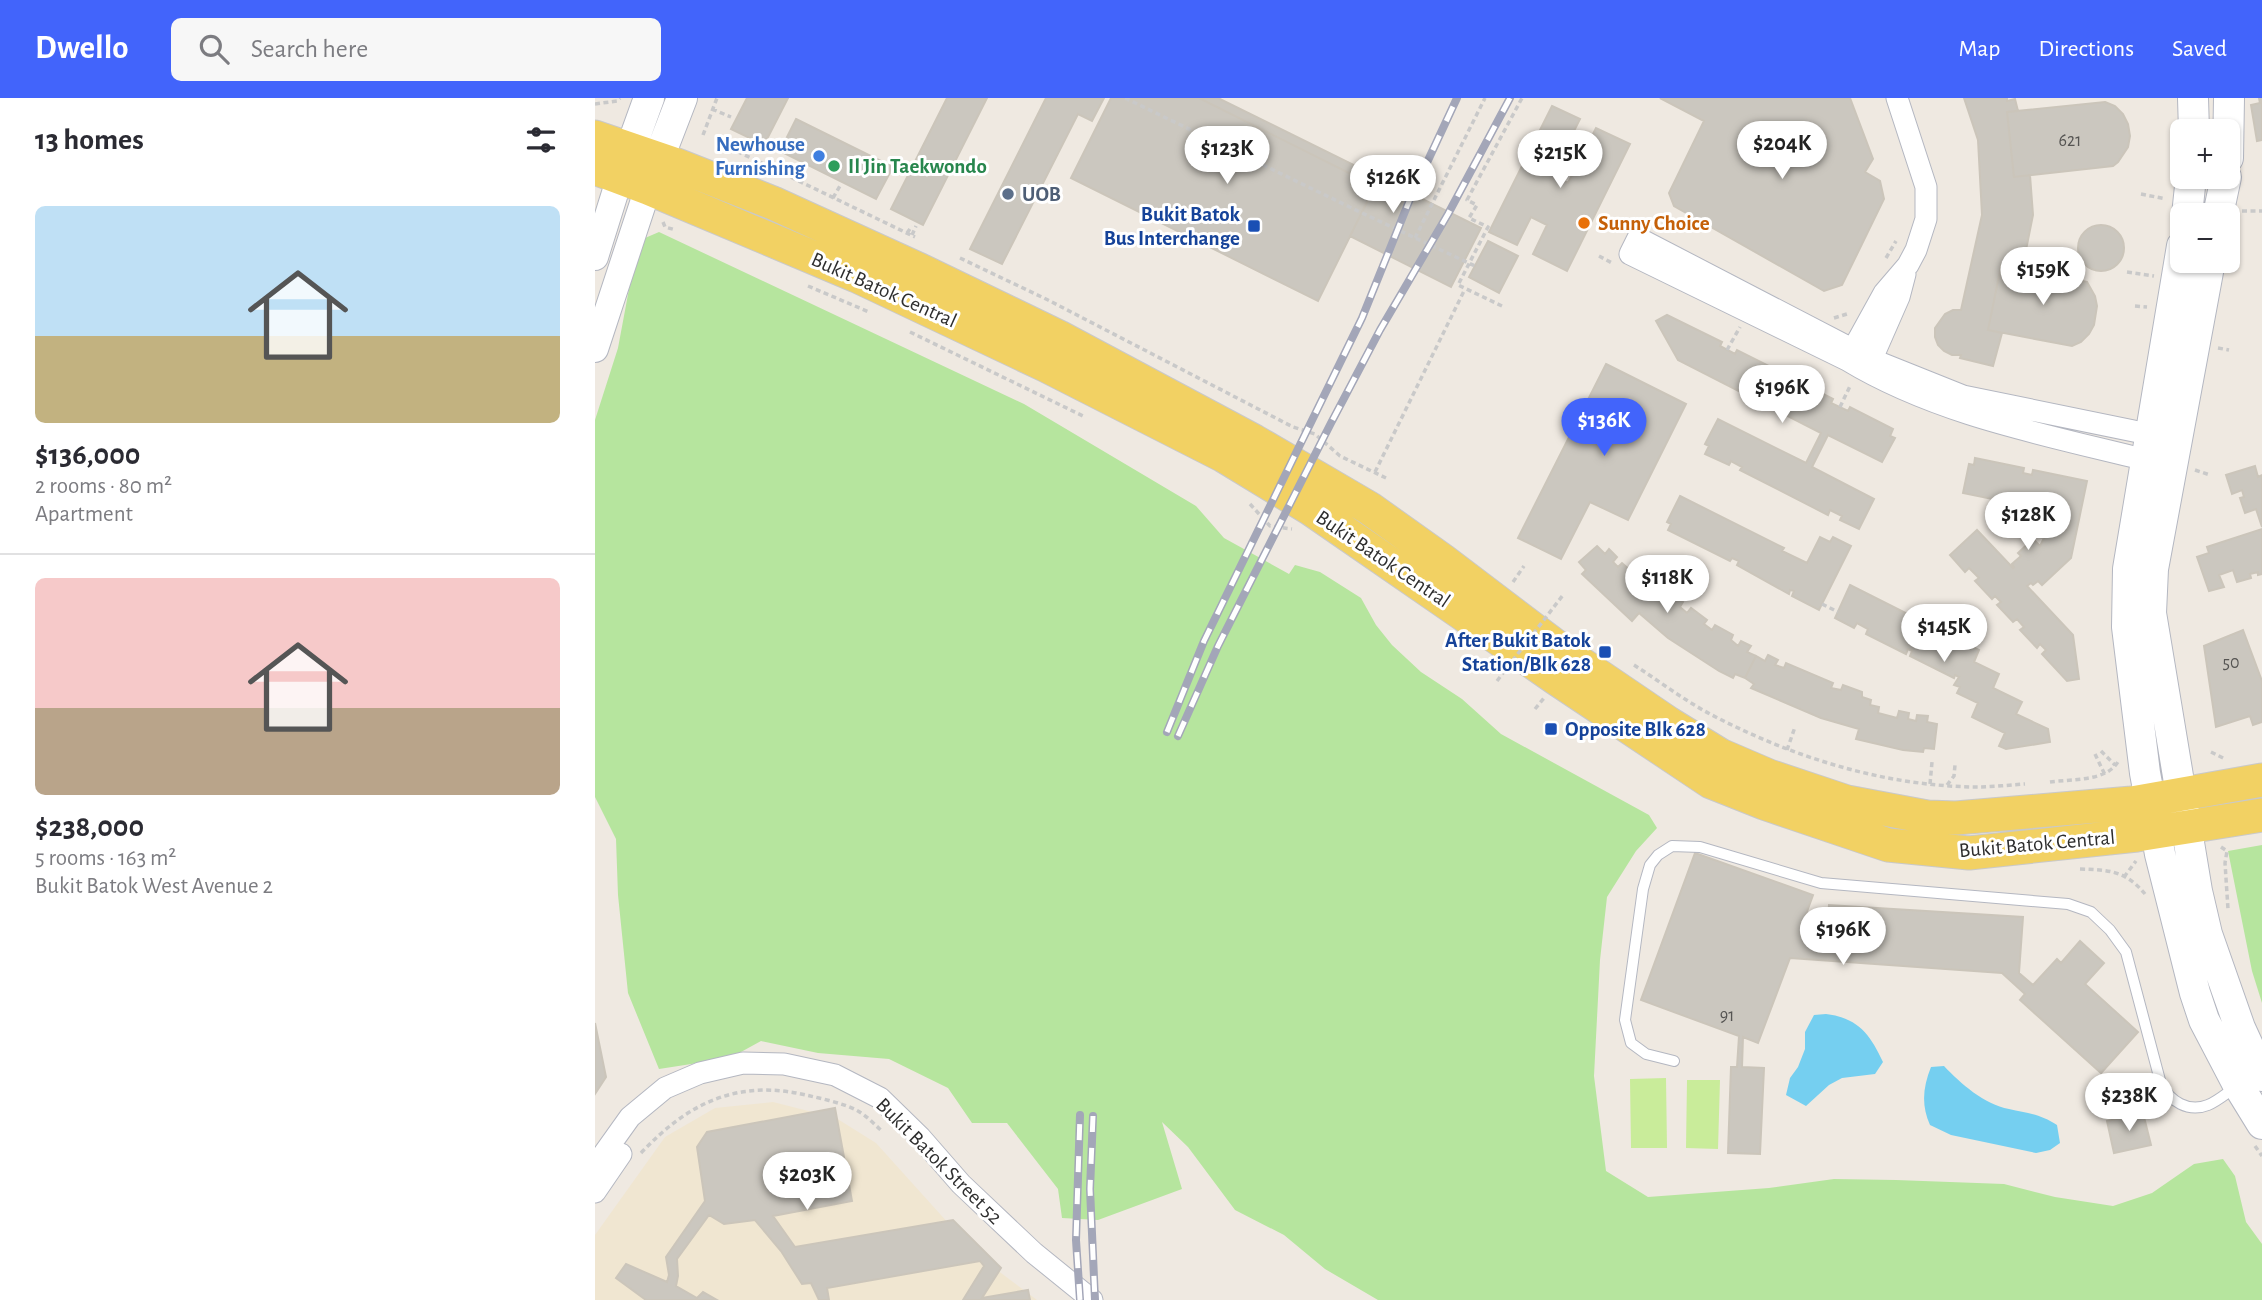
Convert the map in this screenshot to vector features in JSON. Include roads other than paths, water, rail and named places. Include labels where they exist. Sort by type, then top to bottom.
[{"type":"main road","points":[[630,168],[649,98]]},
{"type":"main road","points":[[630,168],[682,98]]},
{"type":"main road","points":[[2193,98],[2194,119]]},
{"type":"main road","points":[[2229,98],[2229,119]]},
{"type":"main road","name":"Bukit Batok Central","points":[[595,136],[630,168],[773,203],[921,270],[1224,456],[1304,519],[1557,679],[1711,782],[1888,845],[1969,853],[2160,839],[2262,815]]},
{"type":"main road","points":[[2168,454],[2180,273]]},
{"type":"main road","points":[[2207,273],[2168,454],[2128,569],[2127,627],[2165,797],[2160,839],[2195,993],[2204,1020],[2253,1077],[2262,1124]]},
{"type":"main road","name":"Bukit Batok Central","points":[[1052,351],[1243,435],[1341,491],[1443,560],[1562,651],[1668,723],[1720,755],[1769,776],[1847,802],[1927,817],[1956,818],[2165,797],[2262,780]]},
{"type":"street","points":[[1858,364],[1899,297],[1908,265],[1924,227],[1926,187],[1897,98]]},
{"type":"street","points":[[595,257],[630,168]]},
{"type":"street","points":[[595,349],[630,168]]},
{"type":"street","points":[[1634,246],[1858,364],[1961,411],[2012,427],[2168,454]]},
{"type":"street","name":"Bukit Batok Street 52","points":[[595,1166],[630,1116],[665,1088],[700,1073],[743,1063],[784,1064],[835,1075],[880,1098],[921,1137],[961,1184],[1034,1253],[1092,1300]]},
{"type":"street","name":"Bukit Batok Street 52","points":[[595,1192],[641,1126],[672,1100],[705,1087],[745,1078],[783,1078],[829,1088],[871,1110],[910,1146],[951,1194],[1025,1264],[1069,1300]]},
{"type":"lane","points":[[1304,519],[1341,491]]},
{"type":"lane","points":[[1674,1060],[1646,1054],[1631,1043],[1625,1020],[1643,889],[1650,865],[1658,855],[1672,846],[1700,847],[1821,883],[2068,904],[2091,912],[2110,930],[2126,953],[2161,1084],[2168,1097],[2185,1107],[2207,1106],[2253,1077]]},
{"type":"water","points":[[1826,1014],[1847,1019],[1862,1029],[1883,1062],[1875,1074],[1842,1078],[1829,1085],[1806,1106],[1786,1095],[1790,1078],[1805,1049],[1805,1032],[1814,1015]]},
{"type":"water","points":[[1944,1066],[1965,1086],[1991,1103],[2051,1121],[2057,1125],[2060,1143],[2050,1150],[2036,1153],[1951,1135],[1930,1125],[1924,1103],[1926,1082],[1931,1067]]},
{"type":"railway","points":[[1167,732],[1204,641],[1362,318],[1410,199],[1457,98]]},
{"type":"railway","points":[[1178,736],[1218,646],[1331,423],[1510,98]]},
{"type":"railway","points":[[1080,1115],[1076,1240],[1080,1300]]},
{"type":"railway","points":[[1093,1116],[1090,1189],[1095,1300]]},
{"type":"place","name":"Newhouse Furnishing","points":[[819,156]]},
{"type":"place","name":"Il Jin Taekwondo","points":[[834,166]]},
{"type":"place","name":"UOB","points":[[1008,194]]},
{"type":"place","name":"Sunny Choice","points":[[1584,223]]},
{"type":"place","name":"Bukit Batok Bus Interchange","points":[[1254,226]]},
{"type":"place","name":"After Bukit Batok Station/Blk 628","points":[[1605,652]]},
{"type":"place","name":"Opposite Blk 628","points":[[1551,729]]}]
